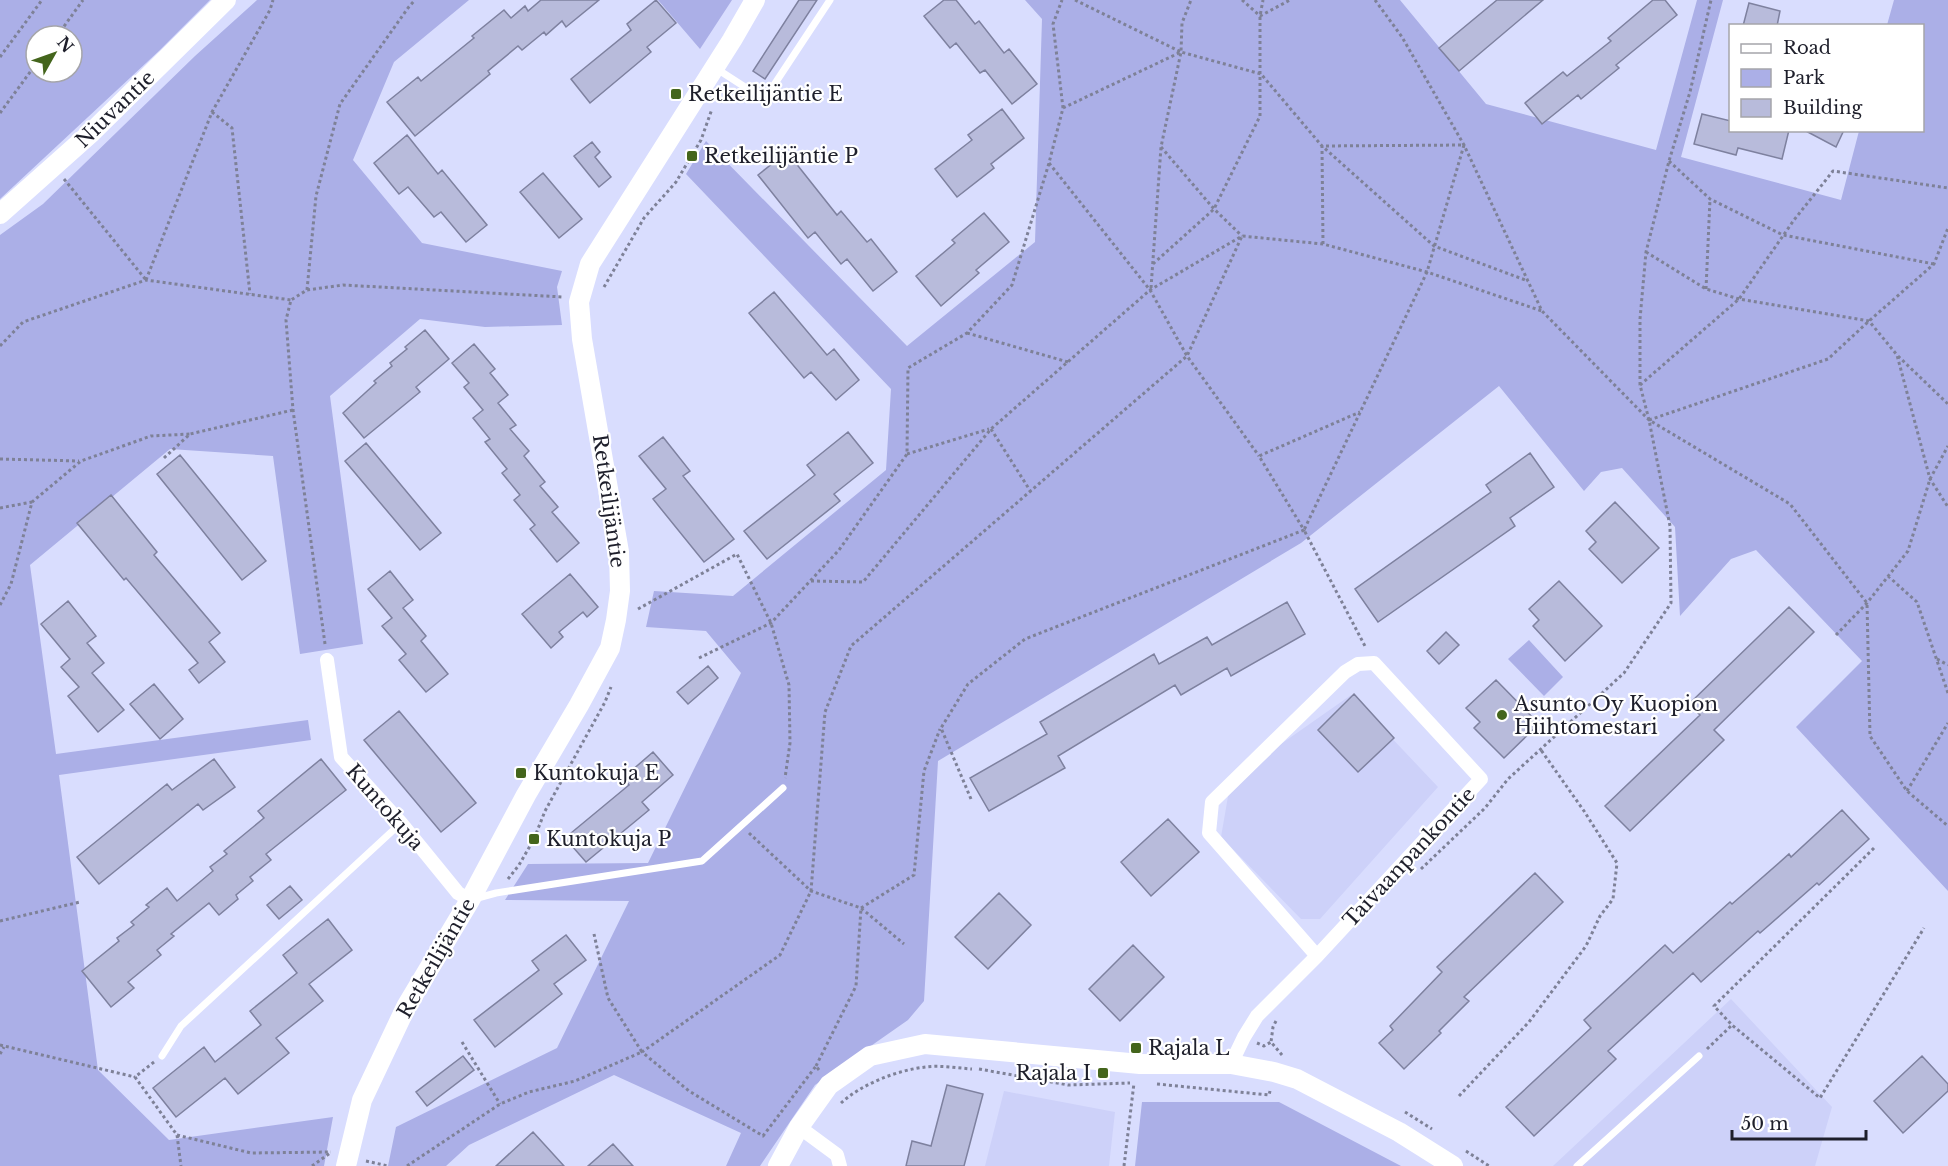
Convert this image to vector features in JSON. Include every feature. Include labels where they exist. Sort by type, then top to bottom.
[{"type":"street","name":"Niuvantie","points":[[0,214],[101,123],[226,0]]},
{"type":"street","name":"Retkeilijäntie","points":[[354,1163],[362,1100],[406,1007],[470,900],[526,795],[610,648],[620,591],[619,552],[582,339],[579,302],[590,264],[755,0]]},
{"type":"street","name":"Kuntokuja","points":[[327,660],[341,757],[401,823],[458,893],[470,900]]},
{"type":"street","name":"Taivaanpankontie","points":[[1231,1064],[1257,1016],[1317,956],[1481,779],[1374,663]]},
{"type":"street","points":[[1317,956],[1209,833],[1212,802],[1345,672],[1358,664],[1374,663]]},
{"type":"street","points":[[778,1166],[799,1127],[829,1085],[870,1056],[926,1044],[1140,1064],[1231,1064],[1274,1072],[1297,1079],[1399,1132],[1453,1166]]},
{"type":"street","points":[[799,1127],[837,1155],[840,1166]]},
{"type":"lane","points":[[715,67],[751,91],[760,94],[770,91],[830,0]]},
{"type":"lane","points":[[470,900],[496,893],[702,861],[783,788]]},
{"type":"lane","points":[[162,1056],[181,1026],[401,823]]},
{"type":"lane","points":[[1577,1166],[1699,1056]]},
{"type":"path","points":[[0,57],[42,0]]},
{"type":"path","points":[[66,24],[83,0]]},
{"type":"path","points":[[146,280],[212,112],[270,10],[273,0]]},
{"type":"path","points":[[307,290],[316,196],[340,104],[415,0]]},
{"type":"path","points":[[699,658],[771,623],[839,550],[908,454],[908,368],[967,333],[1012,285],[1063,108],[1053,24],[1062,0]]},
{"type":"path","points":[[1075,0],[1181,52],[1261,74],[1322,146],[1434,246],[1528,281]]},
{"type":"path","points":[[1150,290],[1161,147],[1181,52],[1182,23],[1191,0]]},
{"type":"path","points":[[1242,0],[1260,16]]},
{"type":"path","points":[[1153,264],[1214,209],[1260,116],[1260,16],[1263,0]]},
{"type":"path","points":[[1260,16],[1290,0]]},
{"type":"path","points":[[1375,0],[1402,36],[1464,145],[1542,311],[1649,420],[1790,504],[1868,603],[1870,736],[1907,791],[1948,826]]},
{"type":"path","points":[[1417,873],[1485,808],[1508,779],[1624,673],[1671,603],[1670,526],[1640,385],[1640,319],[1646,252],[1669,161],[1690,92],[1711,0]]},
{"type":"path","points":[[1063,108],[1181,52]]},
{"type":"path","points":[[0,113],[24,80]]},
{"type":"path","points":[[599,295],[644,218],[676,182],[701,140],[713,104]]},
{"type":"path","points":[[212,112],[232,128],[250,294]]},
{"type":"path","points":[[1322,146],[1464,145]]},
{"type":"path","points":[[861,908],[914,875],[924,771],[941,728],[969,684],[1025,639],[1304,530],[1427,272],[1464,145]]},
{"type":"path","points":[[1322,146],[1323,244]]},
{"type":"path","points":[[1161,147],[1214,209],[1242,236]]},
{"type":"path","points":[[1669,161],[1710,199],[1783,235],[1934,264]]},
{"type":"path","points":[[1049,163],[1150,290],[1187,356],[1259,456],[1304,530],[1374,663]]},
{"type":"path","points":[[54,166],[146,280]]},
{"type":"path","points":[[1640,385],[1739,299],[1783,235],[1833,171],[1948,188]]},
{"type":"path","points":[[1706,289],[1710,199]]},
{"type":"path","points":[[1649,420],[1828,359],[1934,264],[1948,228]]},
{"type":"path","points":[[407,1166],[500,1104],[528,1092],[575,1081],[642,1052],[780,955],[811,891],[825,712],[851,646],[1187,356],[1242,236]]},
{"type":"path","points":[[811,581],[863,582],[991,429],[1150,290],[1242,236],[1323,244],[1427,272],[1542,311]]},
{"type":"path","points":[[1646,252],[1706,289],[1739,299],[1869,321],[1897,355],[1948,404]]},
{"type":"path","points":[[0,346],[23,322],[146,280],[291,300],[307,290],[344,285],[564,297],[579,302]]},
{"type":"path","points":[[291,300],[286,320],[293,410],[327,660]]},
{"type":"path","points":[[967,333],[1068,362]]},
{"type":"path","points":[[1897,355],[1930,479],[1948,507]]},
{"type":"path","points":[[0,508],[32,502],[81,461],[151,436],[190,434],[293,410]]},
{"type":"path","points":[[1259,456],[1360,412]]},
{"type":"path","points":[[908,454],[991,429]]},
{"type":"path","points":[[991,429],[1032,492]]},
{"type":"path","points":[[164,458],[190,434]]},
{"type":"path","points":[[1836,634],[1868,603],[1908,551],[1930,479],[1948,446]]},
{"type":"path","points":[[0,459],[81,461]]},
{"type":"path","points":[[0,605],[11,584],[32,502]]},
{"type":"path","points":[[638,609],[737,554],[771,623],[789,685],[790,743],[783,788]]},
{"type":"path","points":[[1888,576],[1917,602],[1948,693]]},
{"type":"path","points":[[635,618],[638,599]]},
{"type":"path","points":[[1937,659],[1948,665]]},
{"type":"path","points":[[496,893],[519,865],[534,839],[545,811],[613,684]]},
{"type":"path","points":[[1907,791],[1948,723]]},
{"type":"path","points":[[941,728],[971,799]]},
{"type":"path","points":[[1459,1096],[1529,1022],[1586,946],[1600,916],[1613,899],[1617,863],[1541,750]]},
{"type":"path","points":[[742,825],[811,891],[861,908],[904,944]]},
{"type":"path","points":[[1874,848],[1714,1006],[1732,1025],[1820,1098],[1924,927]]},
{"type":"path","points":[[0,921],[80,902]]},
{"type":"path","points":[[594,934],[609,998],[642,1052],[689,1091],[763,1136],[816,1066],[856,986],[861,908]]},
{"type":"path","points":[[1280,1013],[1273,1026],[1271,1042],[1281,1055]]},
{"type":"path","points":[[1699,1056],[1732,1025]]},
{"type":"path","points":[[462,1042],[500,1104]]},
{"type":"path","points":[[0,1045],[135,1077],[177,1135],[181,1166]]},
{"type":"path","points":[[0,1053],[4,1047]]},
{"type":"path","points":[[135,1077],[162,1056]]},
{"type":"path","points":[[816,1066],[829,1085]]},
{"type":"path","points":[[839,1105],[862,1087],[899,1073],[926,1067],[977,1069],[1068,1085],[1134,1083],[1124,1166]]},
{"type":"path","points":[[1156,1084],[1269,1095]]},
{"type":"path","points":[[177,1135],[251,1153],[331,1152]]},
{"type":"path","points":[[354,1163],[361,1166]]},
{"type":"path","points":[[354,1163],[388,1166]]},
{"type":"shaded area","points":[[1351,695],[1438,787],[1320,919],[1301,919],[1221,837],[1231,779]]},
{"type":"shaded area","points":[[1731,999],[1832,1107],[1815,1166],[1553,1166]]},
{"type":"shaded area","points":[[1004,1091],[1115,1112],[1109,1166],[985,1166]]},
{"type":"green space","points":[[0,0],[210,0],[160,50],[0,199]]},
{"type":"green space","points":[[257,0],[469,0],[394,62],[353,160],[422,243],[562,271],[557,287],[562,325],[485,327],[420,319],[330,396],[363,644],[300,654],[273,456],[170,449],[30,565],[56,754],[308,720],[311,740],[59,775],[98,1070],[169,1140],[333,1117],[324,1166],[0,1166],[0,235],[43,204],[195,56]]},
{"type":"green space","points":[[658,0],[732,0],[700,49]]},
{"type":"green space","points":[[1025,0],[1400,0],[1486,104],[1656,150],[1697,0],[1723,0],[1681,157],[1841,200],[1859,132],[1924,132],[1924,24],[1887,24],[1894,0],[1948,0],[1948,891],[1796,727],[1862,661],[1756,550],[1731,559],[1680,616],[1675,527],[1622,468],[1601,472],[1584,491],[1499,386],[1301,543],[938,761],[924,1001],[908,1020],[815,1085],[760,1166],[726,1166],[741,1133],[614,1075],[469,1145],[446,1166],[388,1166],[396,1127],[557,1048],[629,901],[505,900],[528,864],[648,863],[741,673],[706,631],[646,627],[654,591],[733,596],[886,470],[891,389],[686,174],[706,141],[907,346],[1035,242],[1042,19]]},
{"type":"green space","points":[[1529,640],[1563,677],[1544,696],[1508,659]]},
{"type":"green space","points":[[1142,1102],[1279,1102],[1401,1166],[1135,1166]]},
{"type":"building","points":[[541,0],[599,0],[566,27],[562,21],[546,35],[544,32],[522,50],[518,46],[488,71],[490,74],[415,136],[387,102],[418,77],[421,81],[504,10],[511,18],[525,6],[528,11]]},
{"type":"building","points":[[656,0],[676,23],[647,47],[651,52],[590,103],[571,79],[631,30],[627,24]]},
{"type":"building","points":[[799,0],[817,0],[765,79],[753,71]]},
{"type":"building","points":[[944,0],[956,0],[975,24],[979,21],[1004,53],[1009,49],[1037,84],[1012,104],[985,70],[980,73],[956,43],[950,48],[924,16]]},
{"type":"building","points":[[1497,0],[1543,0],[1459,71],[1439,48]]},
{"type":"building","points":[[1653,0],[1665,0],[1677,15],[1616,65],[1619,68],[1581,99],[1578,95],[1542,124],[1525,103],[1563,72],[1567,76],[1611,41],[1608,38]]},
{"type":"building","points":[[1749,3],[1780,11],[1777,24],[1744,24]]},
{"type":"building","points":[[1002,109],[1024,138],[991,164],[994,168],[957,197],[935,169],[972,140],[968,135]]},
{"type":"building","points":[[1702,114],[1729,121],[1729,132],[1789,132],[1782,159],[1738,148],[1736,155],[1694,144]]},
{"type":"building","points":[[1808,132],[1843,132],[1836,147]]},
{"type":"building","points":[[407,135],[438,174],[442,170],[487,225],[466,242],[441,212],[434,217],[408,187],[399,194],[374,163]]},
{"type":"building","points":[[592,142],[600,152],[595,157],[611,177],[599,187],[574,156]]},
{"type":"building","points":[[787,152],[837,215],[841,211],[867,242],[871,239],[897,272],[873,291],[847,259],[841,264],[815,232],[808,238],[758,175]]},
{"type":"building","points":[[543,173],[582,219],[559,238],[520,192]]},
{"type":"building","points":[[984,213],[1009,242],[976,270],[979,273],[941,306],[916,276],[955,243],[952,240]]},
{"type":"building","points":[[774,292],[827,355],[834,349],[859,380],[836,400],[811,372],[804,378],[749,313]]},
{"type":"building","points":[[425,330],[449,359],[416,387],[420,392],[364,438],[343,413],[376,383],[374,381],[392,366],[390,363]]},
{"type":"building","points":[[474,344],[495,369],[490,373],[508,395],[498,403],[516,425],[510,429],[529,451],[524,456],[545,482],[540,486],[558,507],[552,512],[579,543],[557,562],[530,529],[535,525],[514,500],[520,495],[502,473],[507,469],[485,442],[490,439],[473,418],[483,410],[464,387],[469,383],[452,363]]},
{"type":"building","points":[[848,432],[873,463],[834,494],[840,501],[767,559],[744,531],[815,475],[807,465]]},
{"type":"building","points":[[663,437],[690,471],[683,476],[734,539],[704,562],[653,499],[666,489],[639,456]]},
{"type":"building","points":[[366,443],[441,533],[420,550],[345,461]]},
{"type":"building","points":[[1530,453],[1554,487],[1510,518],[1515,526],[1378,622],[1355,589],[1491,492],[1486,485]]},
{"type":"building","points":[[180,455],[266,561],[242,580],[157,474]]},
{"type":"building","points":[[111,495],[157,552],[154,555],[220,633],[209,642],[225,662],[199,683],[189,670],[198,663],[77,523]]},
{"type":"building","points":[[1615,502],[1659,548],[1622,583],[1589,549],[1596,542],[1586,531]]},
{"type":"building","points":[[390,571],[413,600],[403,608],[426,636],[421,641],[448,674],[426,692],[399,660],[406,654],[382,626],[392,618],[368,589]]},
{"type":"building","points":[[570,574],[598,607],[587,617],[583,612],[559,632],[563,637],[551,648],[522,614]]},
{"type":"building","points":[[1559,581],[1602,626],[1565,661],[1533,626],[1539,620],[1529,609]]},
{"type":"building","points":[[68,601],[96,636],[87,643],[104,663],[92,673],[124,710],[98,732],[68,696],[79,687],[61,667],[70,659],[41,624]]},
{"type":"building","points":[[1287,602],[1305,634],[1231,676],[1227,668],[1181,695],[1175,685],[1058,756],[1065,768],[989,811],[970,778],[1047,734],[1040,722],[1154,654],[1159,664],[1207,637],[1212,645]]},
{"type":"building","points":[[1789,607],[1814,632],[1714,730],[1724,740],[1630,831],[1605,806],[1700,715],[1689,704]]},
{"type":"building","points":[[1446,632],[1459,645],[1439,664],[1427,651]]},
{"type":"building","points":[[708,666],[718,678],[688,704],[677,692]]},
{"type":"building","name":"Asunto Oy Kuopion Hiihtomestari","points":[[1496,680],[1539,724],[1504,758],[1474,728],[1480,722],[1466,708]]},
{"type":"building","points":[[154,684],[183,719],[160,739],[130,704]]},
{"type":"building","points":[[1354,694],[1394,738],[1358,772],[1318,730]]},
{"type":"building","points":[[399,711],[476,803],[441,832],[364,740]]},
{"type":"building","points":[[653,752],[673,775],[642,802],[649,810],[586,862],[565,838],[629,785],[623,778]]},
{"type":"building","points":[[214,759],[235,787],[203,810],[198,804],[99,884],[77,857],[167,784],[172,790]]},
{"type":"building","points":[[321,759],[346,790],[266,854],[271,860],[250,877],[253,881],[236,895],[238,899],[219,915],[209,903],[171,934],[174,936],[157,950],[161,955],[128,982],[134,988],[111,1007],[82,971],[119,941],[117,938],[134,925],[131,922],[149,907],[146,905],[167,888],[177,901],[213,871],[210,867],[227,854],[224,851],[264,818],[258,811]]},
{"type":"building","points":[[1842,810],[1869,839],[1819,885],[1817,883],[1760,933],[1758,931],[1701,982],[1693,973],[1608,1051],[1616,1059],[1534,1136],[1506,1107],[1591,1028],[1584,1020],[1665,945],[1673,953],[1789,854],[1791,857]]},
{"type":"building","points":[[1168,819],[1199,852],[1151,896],[1121,862]]},
{"type":"building","points":[[1535,873],[1563,902],[1464,997],[1469,1001],[1439,1031],[1441,1033],[1404,1069],[1379,1043],[1393,1030],[1390,1026],[1442,972],[1437,967]]},
{"type":"building","points":[[290,886],[302,900],[279,919],[267,905]]},
{"type":"building","points":[[999,893],[1031,925],[988,969],[955,937]]},
{"type":"building","points":[[328,919],[352,950],[309,984],[323,1001],[276,1038],[289,1053],[238,1094],[225,1078],[176,1117],[153,1088],[204,1047],[215,1062],[261,1025],[250,1011],[297,973],[283,955]]},
{"type":"building","points":[[566,935],[586,960],[554,984],[562,994],[495,1047],[474,1020],[539,970],[532,961]]},
{"type":"building","points":[[1133,945],[1164,977],[1120,1021],[1089,989]]},
{"type":"building","points":[[463,1056],[474,1070],[427,1106],[416,1092]]},
{"type":"building","points":[[1922,1056],[1948,1084],[1948,1091],[1903,1133],[1874,1101]]},
{"type":"building","points":[[947,1085],[983,1094],[964,1166],[906,1166],[912,1141],[931,1146]]},
{"type":"building","points":[[533,1132],[564,1166],[496,1166]]},
{"type":"building","points":[[613,1144],[633,1166],[588,1166]]},
{"type":"place","name":"Retkeilijäntie E","points":[[676,94]]},
{"type":"place","name":"Retkeilijäntie P","points":[[692,156]]},
{"type":"place","name":"Asunto Oy Kuopion Hiihtomestari","points":[[1502,715]]},
{"type":"place","name":"Kuntokuja E","points":[[521,773]]},
{"type":"place","name":"Kuntokuja P","points":[[534,839]]},
{"type":"place","name":"Rajala L","points":[[1136,1048]]},
{"type":"place","name":"Rajala I","points":[[1103,1073]]}]
